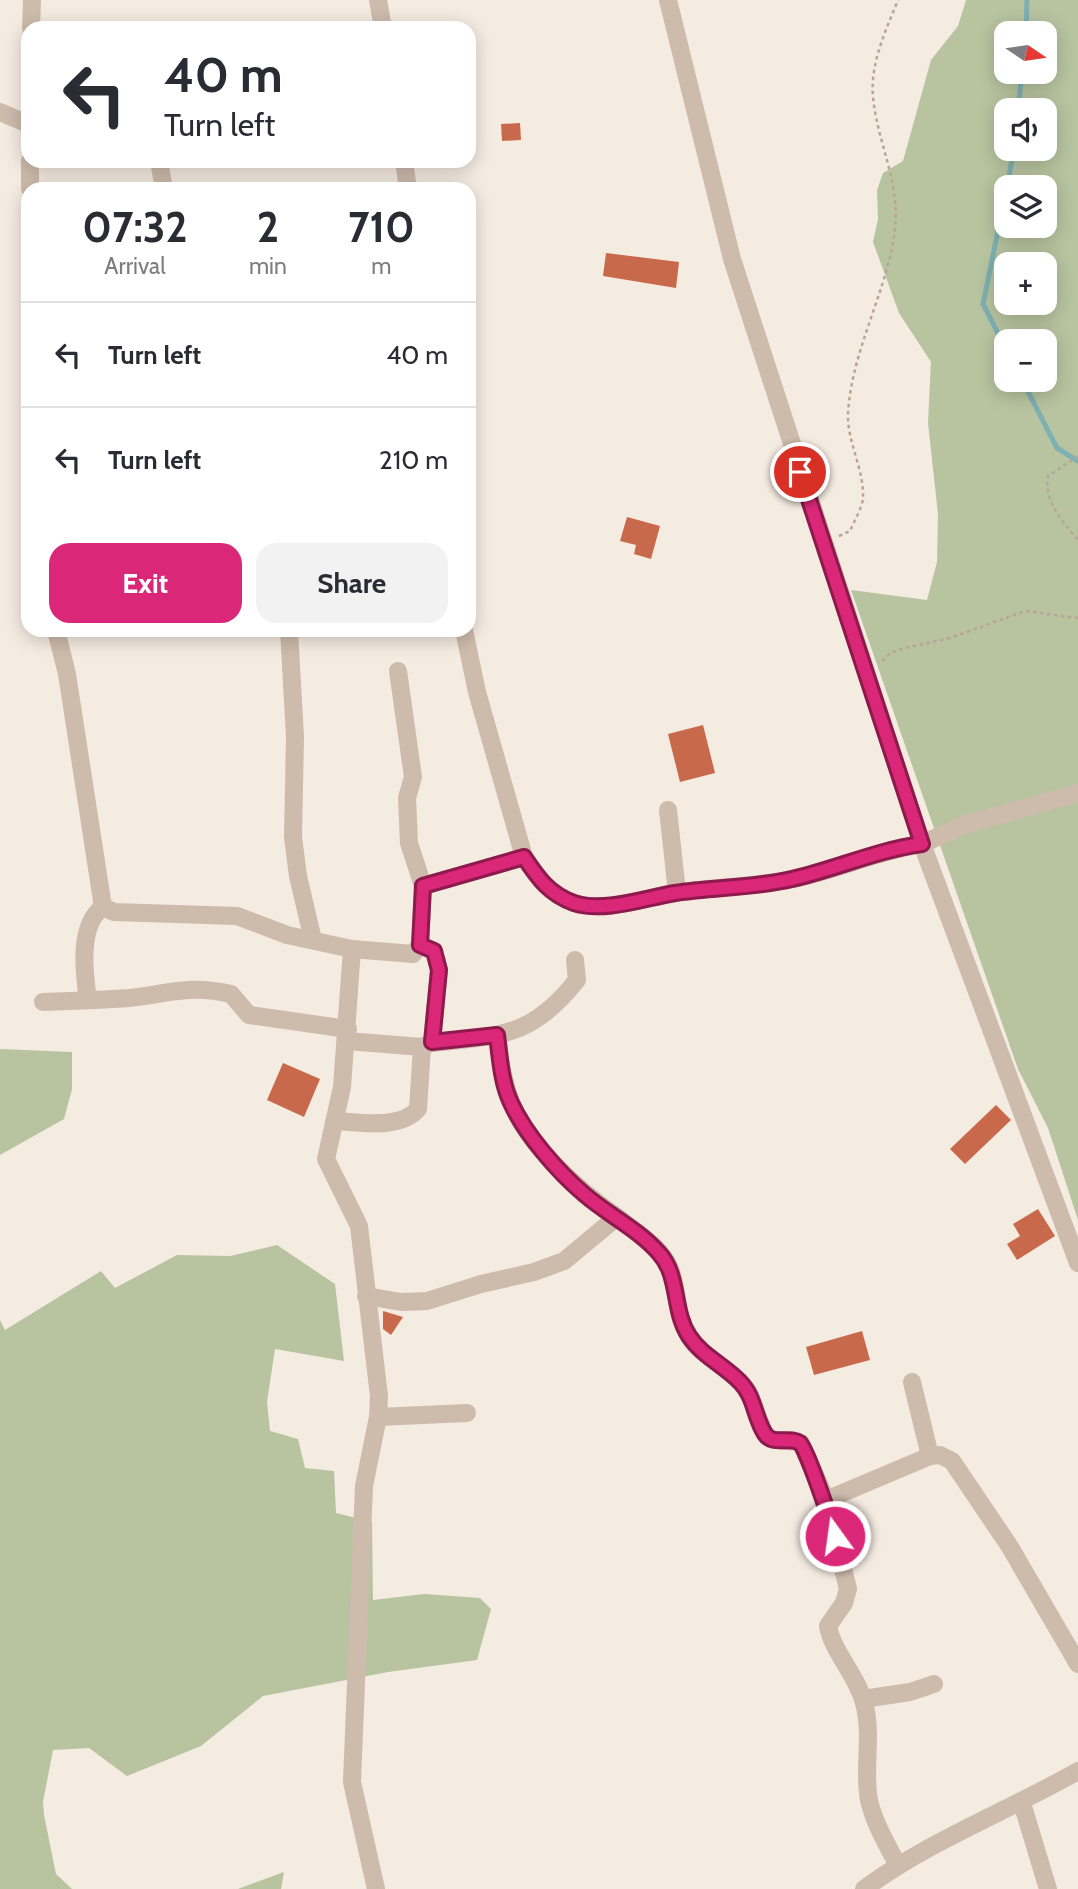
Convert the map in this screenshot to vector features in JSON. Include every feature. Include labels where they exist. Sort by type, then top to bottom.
[{"type":"street","points":[[31,21],[32,0]]},
{"type":"street","points":[[378,0],[382,21]]},
{"type":"street","points":[[668,0],[732,260],[865,674],[922,844],[1078,1263]]},
{"type":"street","points":[[0,112],[21,121]]},
{"type":"street","points":[[58,637],[67,674],[103,907]]},
{"type":"street","points":[[289,637],[296,737],[293,837],[313,940]]},
{"type":"street","points":[[465,637],[477,692],[524,857],[545,887],[574,903],[603,905],[677,892],[788,880],[877,853],[922,844],[964,825],[1078,793]]},
{"type":"street","points":[[103,907],[114,912],[237,916],[288,935],[352,949],[413,954],[420,945],[423,886],[410,843],[407,798],[413,777],[398,671]]},
{"type":"street","points":[[668,810],[677,892]]},
{"type":"street","points":[[423,886],[524,857]]},
{"type":"street","points":[[88,1000],[88,932],[93,914],[103,907]]},
{"type":"street","points":[[334,1122],[396,1121],[411,1117],[418,1109],[439,970],[434,951],[420,945]]},
{"type":"street","points":[[352,949],[348,1035],[326,1158],[330,1172],[357,1219],[378,1417],[367,1462],[363,1496],[352,1782],[376,1889]]},
{"type":"street","points":[[43,1002],[132,998],[170,989],[204,989],[231,994],[249,1016],[348,1035],[427,1045],[497,1035],[526,1027],[573,985],[578,976],[575,960]]},
{"type":"street","points":[[497,1035],[502,1076],[510,1101],[524,1125],[583,1194],[617,1217],[666,1260],[679,1316],[688,1335],[696,1347],[731,1373],[747,1390],[766,1435],[774,1440],[796,1441],[804,1447],[812,1476],[826,1500],[848,1589],[844,1603],[828,1626],[831,1639],[852,1671],[863,1699],[868,1724],[869,1798],[897,1864]]},
{"type":"street","points":[[366,1296],[401,1302],[427,1301],[481,1284],[534,1272],[564,1261],[617,1217]]},
{"type":"street","points":[[912,1382],[930,1456]]},
{"type":"street","points":[[378,1417],[467,1413]]},
{"type":"street","points":[[826,1500],[930,1456],[940,1455],[952,1461],[1010,1547],[1078,1664]]},
{"type":"street","points":[[863,1699],[910,1692],[934,1684]]},
{"type":"street","points":[[864,1889],[897,1864],[1022,1803],[1078,1771]]},
{"type":"street","points":[[1022,1803],[1048,1889]]},
{"type":"path","points":[[823,541],[850,531],[864,498],[848,416],[864,331],[890,256],[896,224],[892,182],[872,94],[883,34],[898,0]]},
{"type":"path","points":[[1078,456],[1048,476],[1046,491],[1060,519],[1078,540]]},
{"type":"path","points":[[865,674],[890,653],[950,638],[1025,611],[1078,618]]},
{"type":"green space","points":[[966,0],[1078,0],[1078,1220],[1048,1128],[1018,1069],[851,590],[927,600],[937,562],[938,514],[928,423],[931,362],[899,313],[873,242],[878,219],[877,190],[883,173],[903,161],[931,60],[958,26]]},
{"type":"green space","points":[[0,1049],[72,1052],[72,1089],[64,1119],[0,1155]]},
{"type":"green space","points":[[277,1245],[335,1284],[344,1361],[275,1349],[267,1402],[270,1431],[298,1439],[305,1468],[334,1471],[336,1513],[372,1522],[373,1600],[424,1594],[480,1598],[491,1609],[477,1660],[388,1672],[263,1696],[201,1746],[127,1776],[89,1748],[53,1750],[43,1802],[44,1815],[56,1874],[72,1889],[0,1889],[0,1320],[5,1330],[101,1271],[115,1288],[177,1255],[230,1256]]},
{"type":"green space","points":[[284,1872],[281,1889],[238,1889]]},
{"type":"building","points":[[520,123],[521,140],[502,141],[501,124]]},
{"type":"building","points":[[606,253],[679,262],[676,288],[603,276]]},
{"type":"building","points":[[627,517],[660,526],[651,559],[634,554],[636,545],[620,541]]},
{"type":"building","points":[[703,725],[715,773],[680,782],[668,734]]},
{"type":"building","points":[[283,1063],[320,1079],[304,1117],[267,1100]]},
{"type":"building","points":[[996,1105],[1011,1120],[965,1164],[950,1149]]},
{"type":"building","points":[[1038,1209],[1055,1236],[1017,1260],[1007,1244],[1020,1236],[1013,1224]]},
{"type":"building","points":[[383,1311],[403,1317],[391,1335],[383,1329]]},
{"type":"building","points":[[862,1331],[870,1360],[814,1375],[806,1347]]},
{"type":"waterway","points":[[1026,21],[1027,0]]},
{"type":"waterway","points":[[1019,98],[1021,84]]},
{"type":"waterway","points":[[1009,175],[1012,161]]},
{"type":"waterway","points":[[996,329],[983,304],[997,238]]},
{"type":"waterway","points":[[1028,392],[1057,448],[1078,461]]},
{"type":"route","points":[[800,472],[922,844],[877,853],[788,880],[677,892],[603,905],[574,903],[558,896],[545,887],[524,857],[423,886],[419,909],[420,945],[434,951],[439,970],[438,1005],[432,1042],[497,1035],[502,1076],[510,1101],[524,1125],[583,1194],[617,1217],[666,1260],[675,1290],[676,1307],[688,1335],[696,1347],[741,1382],[753,1400],[769,1438],[796,1441],[804,1447],[812,1476],[826,1500],[835,1536]]}]
